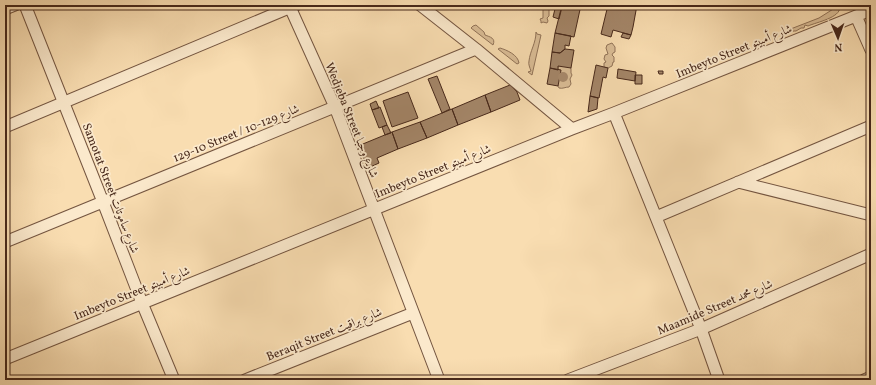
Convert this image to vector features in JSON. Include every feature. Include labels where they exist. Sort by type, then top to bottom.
[{"type":"street","points":[[5,9],[15,5]]},
{"type":"street","name":"Samotat Street شارع ساموتات","points":[[25,5],[142,303],[174,380]]},
{"type":"street","points":[[420,5],[476,49],[572,129]]},
{"type":"street","points":[[5,127],[292,6]]},
{"type":"street","name":"Wedjeba Street شارع وجبا","points":[[292,6],[335,107],[439,380]]},
{"type":"street","name":"Imbeyto Street شارع أمبيتو","points":[[5,359],[373,209],[871,10]]},
{"type":"street","points":[[856,16],[871,50]]},
{"type":"street","name":"129-10 Street / شارع 129-10","points":[[5,242],[476,49]]},
{"type":"street","points":[[614,113],[701,329],[719,380]]},
{"type":"street","points":[[656,217],[871,126]]},
{"type":"street","points":[[738,182],[871,215]]},
{"type":"street","name":"Maamide Street شارع محمد","points":[[568,380],[701,329],[871,254]]},
{"type":"street","name":"Beraqit Street شارع براقيت","points":[[245,380],[413,313]]},
{"type":"street","points":[[864,380],[871,377]]},
{"type":"shaded area","points":[[544,5],[549,7],[549,16],[547,18],[547,23],[541,23],[540,19],[543,18]]},
{"type":"shaded area","points":[[838,6],[840,7],[839,11],[832,17],[808,26],[805,25],[804,28],[796,31],[790,32],[788,30],[819,18]]},
{"type":"shaded area","points":[[476,25],[484,32],[485,35],[493,39],[493,45],[471,28]]},
{"type":"shaded area","points":[[536,32],[537,34],[541,35],[532,75],[528,72],[531,71],[529,62]]},
{"type":"shaded area","points":[[612,43],[615,47],[615,52],[612,55],[614,57],[614,62],[612,66],[608,68],[604,67],[604,63],[606,62],[604,59],[605,55],[608,54],[606,48],[607,45]]},
{"type":"shaded area","points":[[500,48],[514,55],[519,63],[517,64],[498,49]]},
{"type":"shaded area","points":[[560,65],[571,68],[572,75],[570,79],[571,84],[569,87],[559,88],[557,84],[558,66]]},
{"type":"building","points":[[556,5],[562,7],[559,19],[553,17]]},
{"type":"building","points":[[562,5],[581,5],[574,37],[555,33]]},
{"type":"building","points":[[608,5],[637,5],[631,35],[613,30],[611,37],[601,34]]},
{"type":"building","points":[[555,33],[571,36],[569,46],[565,45],[565,49],[560,53],[552,52]]},
{"type":"building","points":[[623,33],[631,35],[629,39],[621,37]]},
{"type":"building","points":[[565,49],[574,50],[571,68],[558,66],[558,70],[550,68],[552,52],[560,53]]},
{"type":"building","points":[[596,65],[608,68],[606,78],[603,77],[599,98],[590,96]]},
{"type":"building","points":[[550,68],[561,70],[558,86],[547,84]]},
{"type":"building","points":[[618,69],[636,72],[635,81],[617,78]]},
{"type":"building","points":[[658,71],[663,71],[663,74],[659,74]]},
{"type":"building","points":[[635,75],[642,75],[642,84],[635,84]]},
{"type":"building","points":[[437,76],[450,109],[442,113],[428,79]]},
{"type":"building","points":[[510,85],[517,92],[520,100],[491,112],[485,95]]},
{"type":"building","points":[[408,92],[418,118],[392,127],[383,101]]},
{"type":"building","points":[[485,95],[491,112],[458,125],[452,109]]},
{"type":"building","points":[[590,96],[598,98],[597,109],[588,112]]},
{"type":"building","points":[[376,101],[379,108],[372,110],[370,104]]},
{"type":"building","points":[[380,107],[387,125],[379,128],[372,110]]},
{"type":"building","points":[[452,109],[458,125],[427,138],[420,122]]},
{"type":"building","points":[[420,122],[427,138],[398,149],[392,132]]},
{"type":"building","points":[[387,125],[391,133],[385,135],[382,127]]},
{"type":"building","points":[[392,132],[398,149],[377,158],[379,163],[368,168],[358,146]]}]
